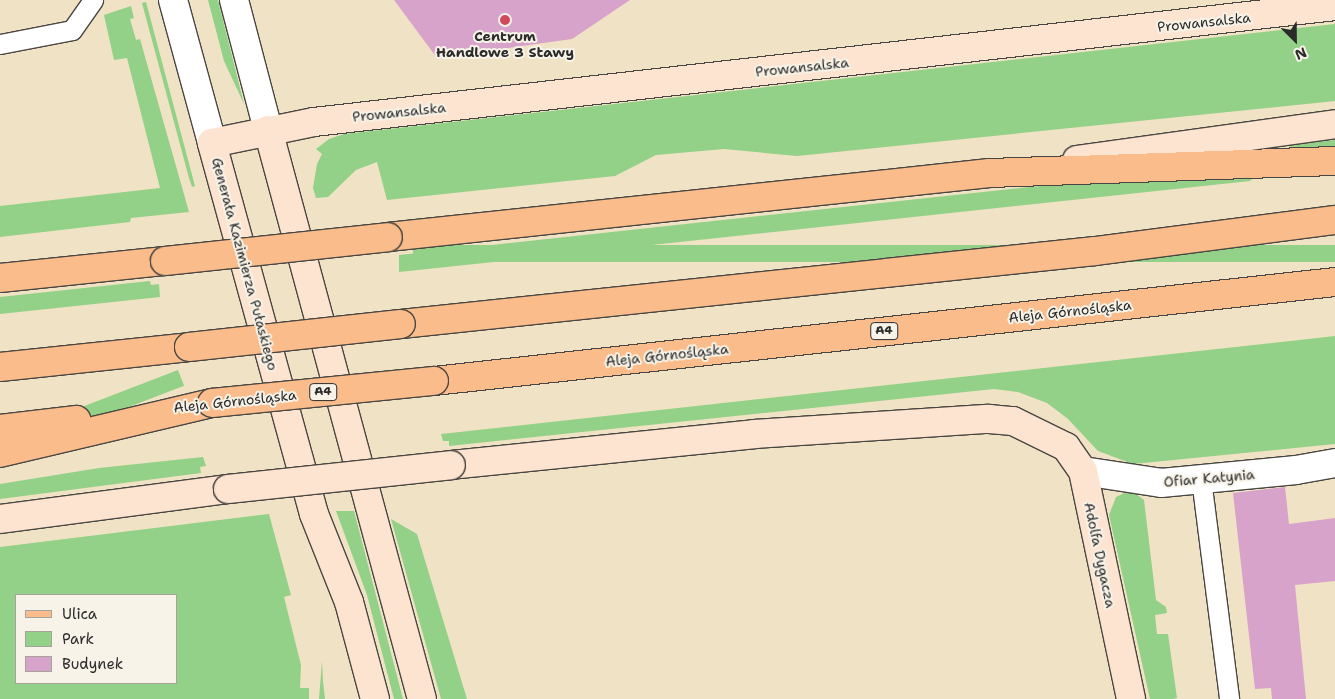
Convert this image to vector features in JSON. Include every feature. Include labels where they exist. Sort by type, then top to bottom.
[{"type":"main road","points":[[0,278],[990,173],[1335,161]]},
{"type":"main road","points":[[0,367],[1095,251],[1335,220]]},
{"type":"main road","name":"Aleja Górnośląska","points":[[0,429],[212,403],[434,381],[1335,282]]},
{"type":"main road","points":[[0,453],[212,403]]},
{"type":"street","name":"Generała Kazimierza Pułaskiego","points":[[173,0],[314,514],[349,602],[374,699]]},
{"type":"street","name":"Prowansalska","points":[[212,143],[314,122],[1335,6]]},
{"type":"street","points":[[238,7],[268,130],[422,699]]},
{"type":"street","points":[[990,173],[1335,124]]},
{"type":"street","name":"Adolfa Dygacza","points":[[0,518],[228,489],[754,434],[989,419],[1013,421],[1038,431],[1066,447],[1083,471],[1131,699]]},
{"type":"street","name":"Ofiar Katynia","points":[[1083,471],[1161,482],[1296,470],[1335,463]]},
{"type":"lane","points":[[0,44],[72,30],[93,0]]},
{"type":"lane","points":[[1201,479],[1229,699]]},
{"type":"green space","points":[[208,0],[218,0],[244,104],[224,61]]},
{"type":"green space","points":[[146,2],[195,186],[192,187],[142,3]]},
{"type":"green space","points":[[131,6],[134,18],[130,19],[136,40],[140,39],[189,212],[131,218],[130,222],[0,237],[0,206],[160,188],[127,58],[114,60],[104,15]]},
{"type":"green space","points":[[1335,24],[1335,101],[797,156],[724,149],[656,155],[615,176],[387,200],[377,162],[356,170],[328,197],[316,198],[313,188],[317,164],[322,154],[316,149],[329,139],[344,134]]},
{"type":"green space","points":[[1335,140],[1335,150],[1285,146],[1288,145]]},
{"type":"green space","points":[[1252,179],[1250,181],[399,272],[399,255],[1095,181]]},
{"type":"green space","points":[[413,245],[1335,245],[1335,262],[413,262]]},
{"type":"green space","points":[[150,281],[151,285],[159,284],[160,297],[0,314],[0,297]]},
{"type":"green space","points":[[1335,336],[1335,444],[1133,464],[1098,451],[1068,419],[1047,403],[1018,392],[994,389],[449,446],[449,441],[443,441],[441,434]]},
{"type":"green space","points":[[178,370],[184,386],[17,450],[11,434]]},
{"type":"green space","points":[[203,457],[206,466],[200,467],[201,473],[0,499],[0,484],[99,468]]},
{"type":"green space","points":[[1131,490],[1144,500],[1156,600],[1166,607],[1167,613],[1155,615],[1157,634],[1168,634],[1177,698],[1173,699],[1150,699],[1109,515],[1116,497]]},
{"type":"green space","points":[[336,511],[354,511],[403,699],[394,699],[367,595]]},
{"type":"green space","points":[[269,514],[291,595],[284,597],[301,665],[300,688],[309,688],[309,699],[0,699],[0,547]]},
{"type":"green space","points":[[391,519],[417,534],[467,699],[441,699]]},
{"type":"green space","points":[[322,661],[325,699],[319,699]]},
{"type":"building","name":"Centrum Handlowe 3 Stawy","points":[[394,0],[630,0],[572,39],[437,58]]},
{"type":"building","points":[[1285,487],[1289,524],[1335,518],[1335,581],[1295,585],[1306,699],[1272,699],[1271,688],[1255,689],[1233,493]]},
{"type":"place","name":"Centrum Handlowe 3 Stawy","points":[[505,20]]}]
